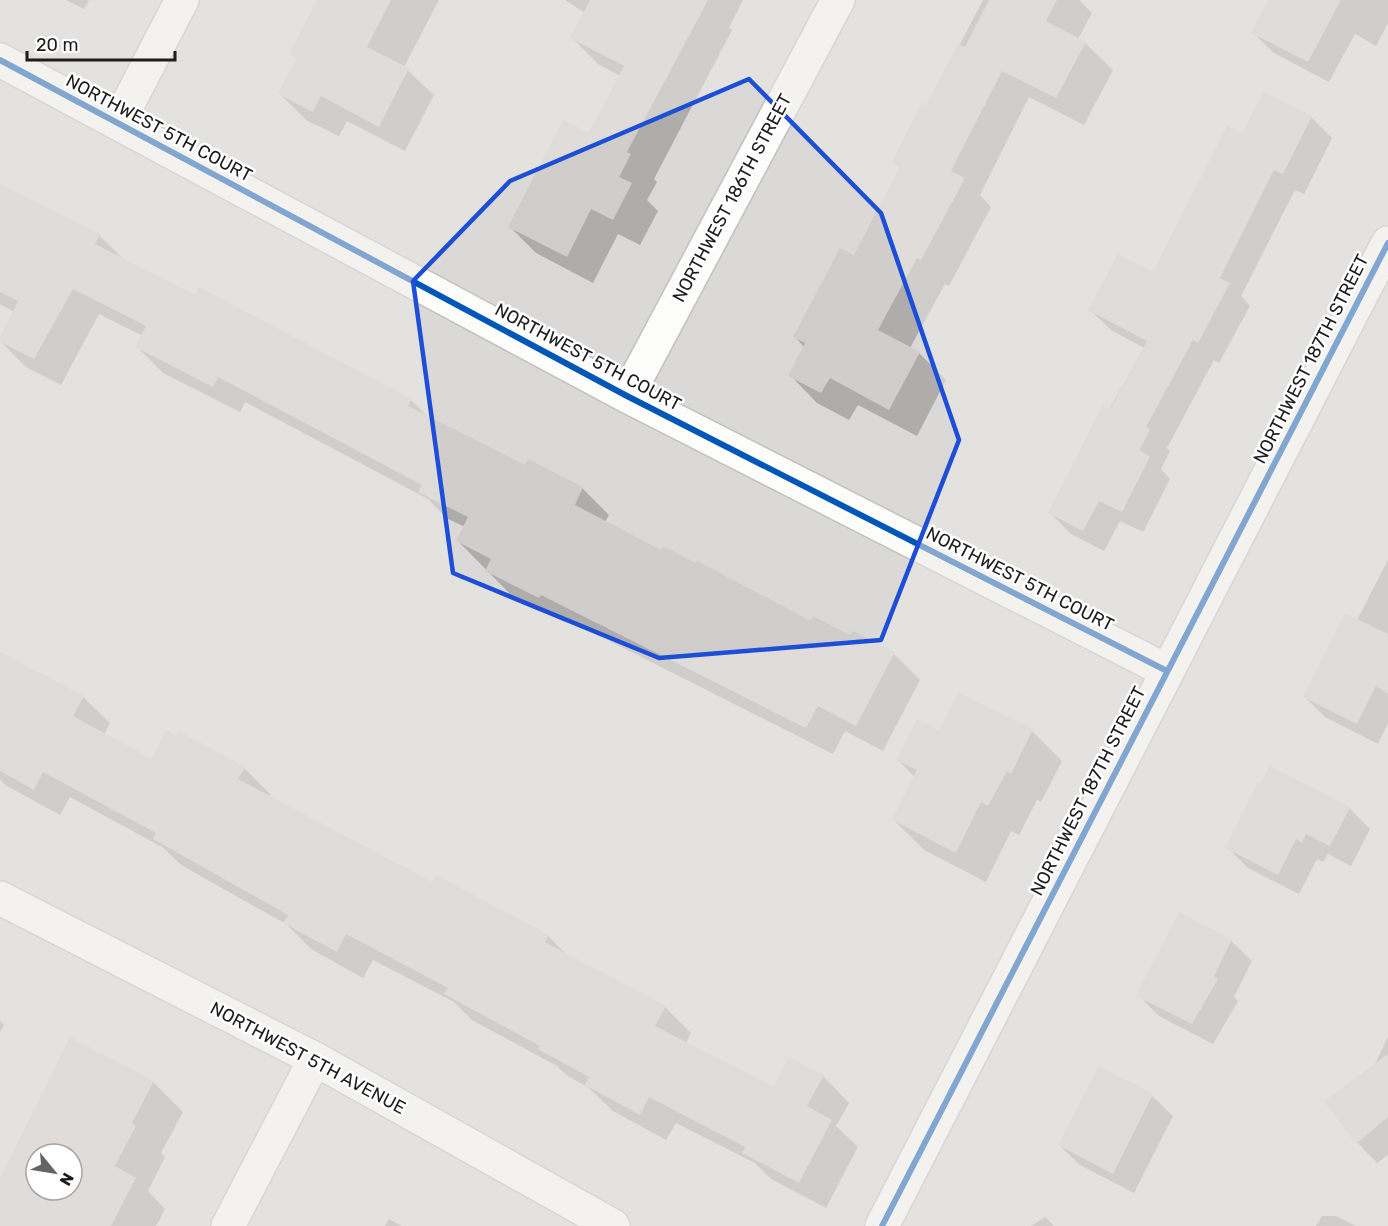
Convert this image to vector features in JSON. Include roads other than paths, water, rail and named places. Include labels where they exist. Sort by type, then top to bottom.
[{"type":"street","points":[[118,123],[182,0]]},
{"type":"street","name":"NORTHWEST 186TH STREET","points":[[627,396],[838,0]]},
{"type":"street","name":"NORTHWEST 5TH COURT","points":[[0,60],[627,396],[1167,671]]},
{"type":"street","name":"NORTHWEST 187TH STREET","points":[[882,1226],[1388,243]]},
{"type":"street","name":"NORTHWEST 5TH AVENUE","points":[[0,898],[315,1059],[613,1226]]},
{"type":"street","points":[[228,1226],[315,1059]]}]
